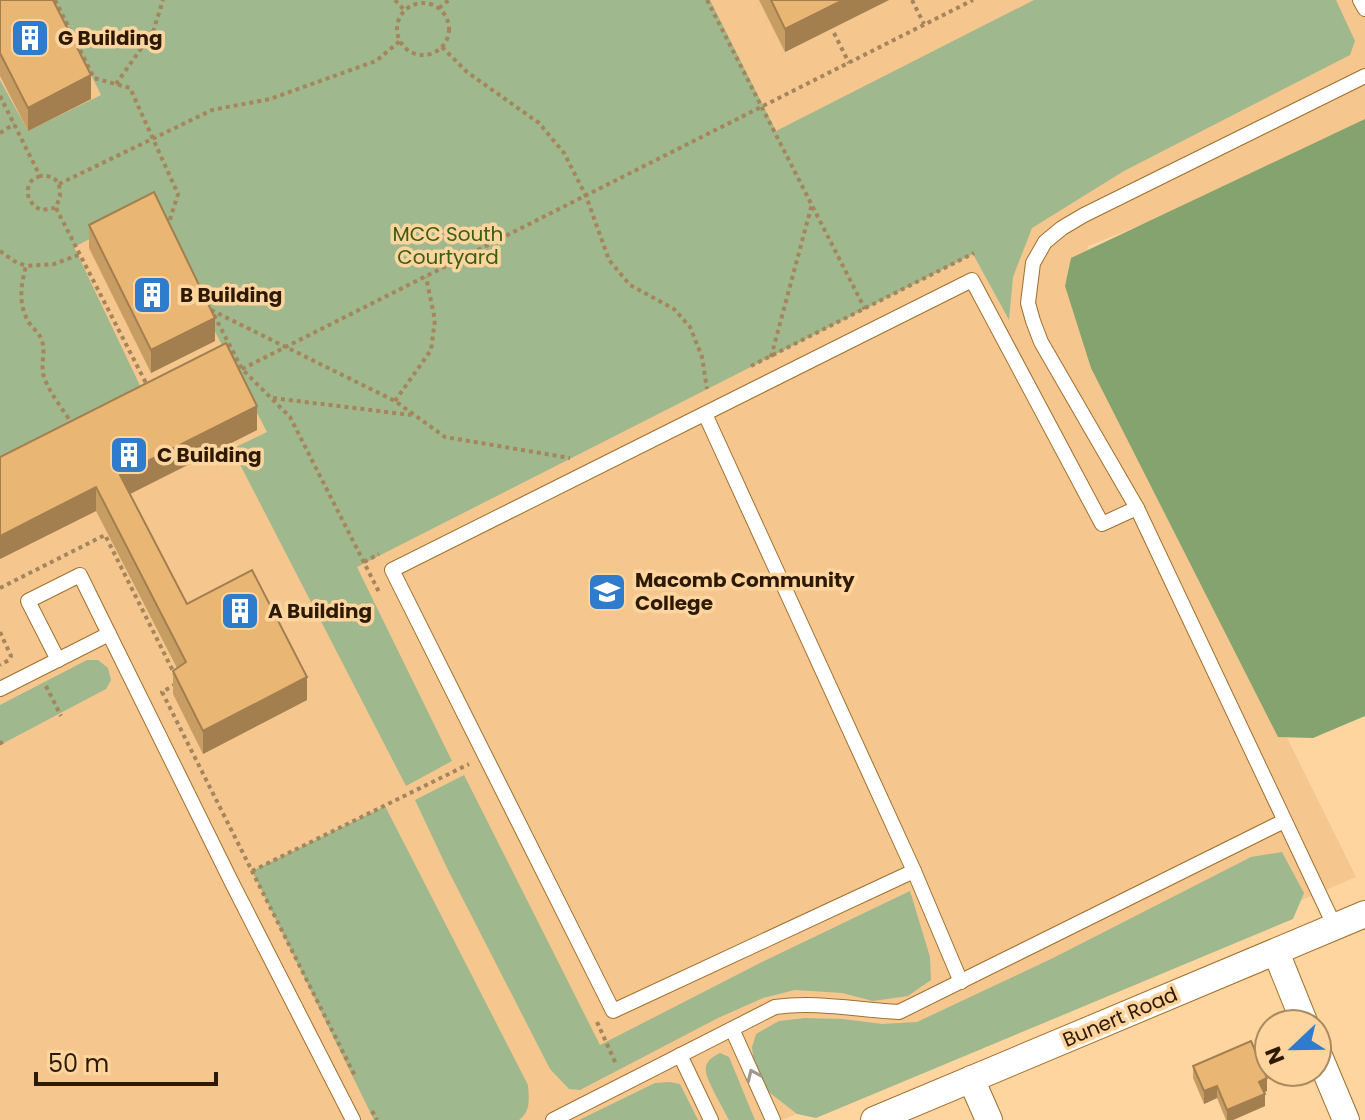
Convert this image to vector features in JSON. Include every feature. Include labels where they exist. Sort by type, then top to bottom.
[{"type":"street","name":"Bunert Road","points":[[874,1120],[1365,914]]},
{"type":"street","points":[[1276,952],[1299,1008]]},
{"type":"street","points":[[971,1079],[989,1120]]},
{"type":"street","points":[[1333,1088],[1346,1120]]},
{"type":"lane","points":[[1360,0],[1365,9]]},
{"type":"lane","points":[[1335,927],[1137,508],[1041,342],[1028,303],[1033,263],[1045,242],[1062,228],[1365,76]]},
{"type":"lane","points":[[914,871],[613,1011],[392,570],[972,280],[1102,524],[1137,508]]},
{"type":"lane","points":[[705,414],[914,871],[961,982]]},
{"type":"lane","points":[[58,660],[28,601],[80,575],[353,1120]]},
{"type":"lane","points":[[0,689],[109,634]]},
{"type":"lane","points":[[553,1120],[775,1007],[819,1004],[899,1012],[1284,821]]},
{"type":"lane","points":[[732,1029],[773,1120]]},
{"type":"lane","points":[[680,1055],[711,1120]]},
{"type":"path","points":[[55,0],[94,78],[130,88],[178,194],[168,225],[175,239]]},
{"type":"path","points":[[116,84],[153,32],[163,0]]},
{"type":"path","points":[[395,0],[405,10]]},
{"type":"path","points":[[439,8],[449,0]]},
{"type":"path","points":[[707,0],[865,309]]},
{"type":"path","points":[[912,0],[924,24]]},
{"type":"path","points":[[242,369],[973,0]]},
{"type":"path","points":[[423,2],[439,8],[447,19],[449,29],[442,47],[423,55],[404,48],[397,29],[405,10],[423,2]]},
{"type":"path","points":[[834,33],[849,63]]},
{"type":"path","points":[[59,184],[212,110],[270,99],[376,61],[400,41]]},
{"type":"path","points":[[442,47],[467,72],[539,123],[564,153],[586,196],[609,260],[630,285],[674,309],[690,327],[702,357],[707,389]]},
{"type":"path","points":[[0,96],[40,176]]},
{"type":"path","points":[[0,133],[14,124]]},
{"type":"path","points":[[56,208],[41,210],[32,203],[27,193],[30,181],[47,176],[59,184],[60,196],[56,208],[149,389]]},
{"type":"path","points":[[771,357],[812,204]]},
{"type":"path","points":[[0,251],[26,266],[54,264],[81,254]]},
{"type":"path","points":[[26,266],[21,287],[22,305],[28,320],[42,338],[44,378],[74,427]]},
{"type":"path","points":[[395,401],[431,350],[435,320],[426,277]]},
{"type":"path","points":[[385,603],[290,417],[242,369],[211,310],[395,401],[445,437],[570,458]]},
{"type":"path","points":[[271,398],[414,415]]},
{"type":"path","points":[[0,632],[11,656],[0,665]]},
{"type":"path","points":[[38,670],[61,716]]},
{"type":"path","points":[[232,883],[469,764]]},
{"type":"path","points":[[592,1011],[616,1064]]},
{"type":"shaded area","name":"Macomb Community College","points":[[0,0],[1365,0],[1365,136],[1088,246],[1074,307],[1356,877],[782,1120],[0,1120]]},
{"type":"green space","name":"MCC South Courtyard","points":[[54,0],[710,0],[776,131],[1034,0],[1336,0],[1355,41],[1350,55],[1124,171],[1032,228],[1013,277],[1009,320],[973,254],[357,567],[452,761],[406,786],[232,449],[267,432],[151,208],[74,247],[145,396],[0,470],[0,80],[28,131],[101,95]]},
{"type":"green space","points":[[1365,119],[1365,716],[1313,738],[1278,737],[1091,368],[1065,286],[1071,258]]},
{"type":"green space","points":[[87,660],[98,660],[108,668],[111,680],[106,689],[0,745],[0,705]]},
{"type":"green space","points":[[464,775],[600,1045],[910,891],[930,957],[931,980],[908,996],[873,1001],[842,993],[795,990],[763,998],[580,1090],[569,1089],[550,1069],[415,800]]},
{"type":"green space","points":[[385,806],[528,1085],[527,1109],[519,1120],[374,1120],[252,871]]},
{"type":"green space","points":[[1282,852],[1304,893],[1293,919],[816,1118],[797,1114],[756,1082],[752,1047],[756,1034],[779,1021],[805,1018],[882,1024],[917,1022],[1053,958],[1251,857]]},
{"type":"green space","points":[[720,1053],[729,1057],[755,1120],[729,1120],[716,1096],[707,1076],[706,1065]]},
{"type":"green space","points":[[655,1083],[680,1084],[698,1120],[579,1120]]},
{"type":"building","name":"G Building","points":[[0,0],[53,0],[91,75],[28,108],[0,53]]},
{"type":"building","points":[[771,0],[843,0],[785,29]]},
{"type":"building","name":"B Building","points":[[154,192],[215,318],[151,350],[89,225]]},
{"type":"building","points":[[226,343],[257,406],[120,475],[187,604],[252,570],[307,677],[203,731],[173,671],[186,662],[96,487],[0,536],[0,457]]},
{"type":"building","points":[[1251,1041],[1253,1088],[1262,1088],[1265,1094],[1227,1110],[1217,1086],[1204,1091],[1193,1066]]},
{"type":"place","name":"G Building","points":[[30,38]]},
{"type":"place","name":"B Building","points":[[152,295]]},
{"type":"place","name":"C Building","points":[[129,455]]},
{"type":"place","name":"Macomb Community College","points":[[607,592]]},
{"type":"place","name":"A Building","points":[[240,611]]}]
